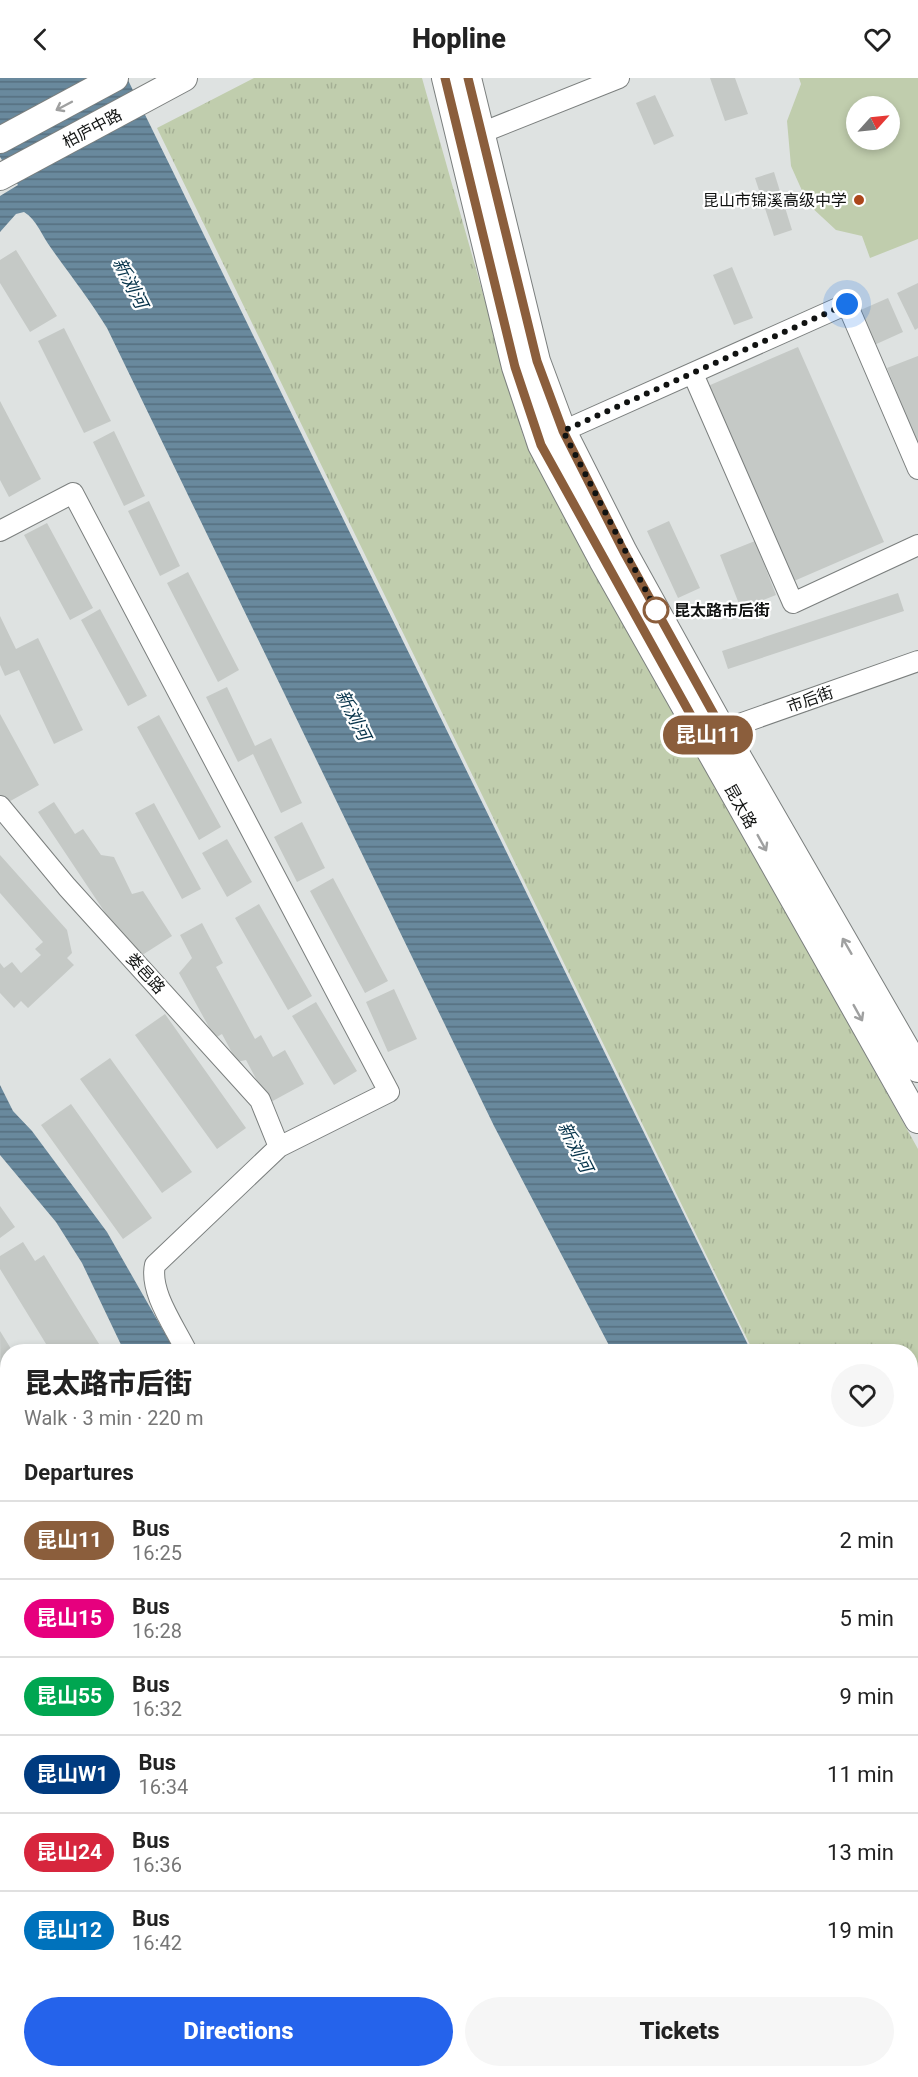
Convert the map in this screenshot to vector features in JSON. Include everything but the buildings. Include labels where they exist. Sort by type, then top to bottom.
[{"type":"main road","name":"柏庐中路","points":[[0,140],[115,78]]},
{"type":"main road","name":"柏庐中路","points":[[0,177],[184,78]]},
{"type":"main road","name":"昆太路","points":[[445,78],[515,367],[541,445],[918,1069]]},
{"type":"main road","name":"昆太路","points":[[468,78],[537,361],[563,431],[713,733],[918,1120]]},
{"type":"street","points":[[481,133],[619,78]]},
{"type":"street","points":[[563,431],[847,304],[918,469]]},
{"type":"street","points":[[693,374],[793,603],[918,545]]},
{"type":"street","points":[[0,531],[74,493],[389,1092],[279,1147],[155,1265],[152,1277],[156,1289],[183,1344]]},
{"type":"street","name":"市后街","points":[[713,733],[918,661]]},
{"type":"street","name":"娄邑路","points":[[0,806],[67,887],[260,1100],[279,1147]]},
{"type":"green space","points":[[254,78],[422,78],[524,439],[918,1149],[918,1344],[750,1344],[157,128]]},
{"type":"green space","name":"昆山市锦溪高级中学","points":[[799,78],[918,78],[918,239],[870,258],[862,236],[836,230],[808,204],[791,166],[787,121],[801,84]]},
{"type":"water","name":"新浏河","points":[[0,78],[127,78],[748,1344],[608,1344],[494,1126],[107,328],[29,215],[24,212],[16,214],[0,232],[0,196],[18,185],[0,157]]},
{"type":"water","points":[[0,1085],[13,1111],[32,1131],[107,1232],[171,1344],[121,1344],[82,1263],[56,1222],[0,1155]]},
{"type":"bus line","name":"昆山11","points":[[445,78],[515,367],[541,445],[602,560],[703,737],[722,729],[624,552],[563,431],[537,361],[468,78]]},
{"type":"place","name":"昆山市锦溪高级中学","points":[[859,200]]},
{"type":"place","name":"昆太路市后街","points":[[656,610]]},
{"type":"route","points":[[656,610],[658,614],[563,431],[847,304]]}]
